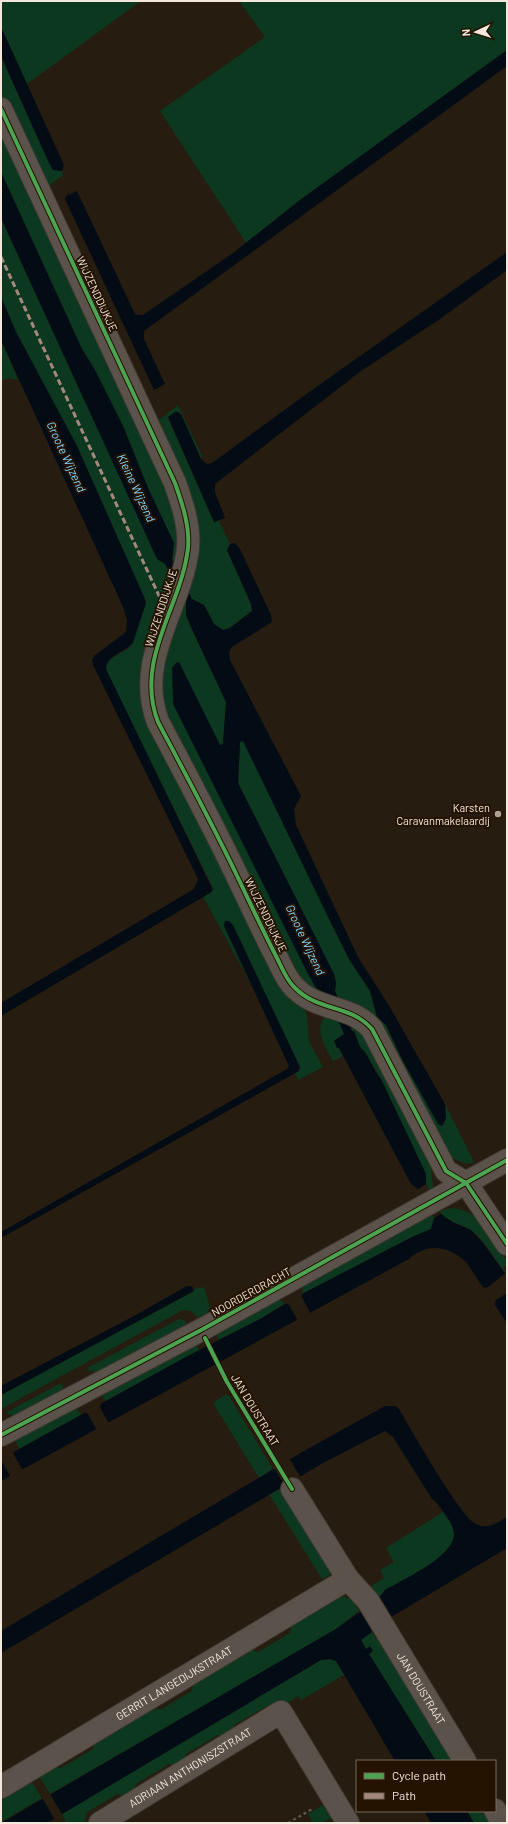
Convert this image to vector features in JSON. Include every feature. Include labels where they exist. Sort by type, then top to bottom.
[{"type":"street","name":"WIJZENDDIJKJE","points":[[1,109],[174,483],[186,519],[188,548],[151,673],[151,698],[154,710],[290,982],[306,998],[324,1006],[356,1015],[366,1022],[375,1033],[446,1171],[466,1183]]},
{"type":"street","name":"NOORDERDRACHT","points":[[1,1435],[204,1334],[507,1160]]},
{"type":"street","points":[[466,1183],[507,1244]]},
{"type":"street","name":"JAN DOUSTRAAT","points":[[292,1489],[348,1579],[368,1601],[464,1760]]},
{"type":"street","name":"GERRIT LANGEDIJKSTRAAT","points":[[1,1787],[348,1579]]},
{"type":"street","name":"ADRIAAN ANTHONISZSTRAAT","points":[[100,1823],[281,1712],[333,1796]]},
{"type":"street","points":[[333,1796],[348,1823]]},
{"type":"street","points":[[496,1812],[503,1823]]},
{"type":"path","points":[[288,1823],[333,1796]]},
{"type":"green space","points":[[1,1],[141,1],[27,84],[1,27]]},
{"type":"green space","points":[[239,1],[507,1],[507,50],[300,200],[246,243],[160,111],[265,37]]},
{"type":"green space","points":[[1,56],[49,163],[59,171],[62,171],[63,175],[45,189],[1,93]]},
{"type":"green space","points":[[1,135],[12,152],[96,329],[181,523],[176,569],[172,560],[174,543],[148,488],[123,426],[95,370],[82,349],[1,172]]},
{"type":"green space","points":[[1,218],[81,393],[173,578],[144,674],[304,1008],[307,1016],[309,1041],[323,1067],[298,1080],[270,1018],[203,897],[210,893],[213,888],[107,673],[106,665],[109,660],[129,648],[146,603],[77,446],[16,332],[1,297]]},
{"type":"green space","points":[[1,340],[18,380],[9,378],[1,381]]},
{"type":"green space","points":[[178,405],[202,456],[201,459],[181,414],[168,418],[214,522],[219,521],[230,544],[227,550],[251,604],[252,611],[229,628],[223,630],[214,624],[204,605],[192,599],[186,586],[193,563],[158,428],[162,425],[159,420]]},
{"type":"green space","points":[[182,595],[186,602],[190,625],[226,702],[223,744],[220,746],[211,726],[280,917],[316,988],[327,994],[330,1000],[297,980],[161,707],[158,672]]},
{"type":"green space","points":[[244,741],[349,959],[370,991],[377,1017],[386,1025],[403,1061],[446,1118],[445,1104],[474,1162],[467,1164],[452,1158],[341,1003],[335,991],[336,983],[334,974],[238,783],[240,742]]},
{"type":"green space","points":[[326,1015],[338,1019],[344,1034],[334,1041],[343,1056],[333,1061],[324,1044],[320,1032],[320,1026]]},
{"type":"green space","points":[[348,1022],[362,1030],[431,1165],[433,1187],[430,1191],[426,1184],[426,1174],[381,1079],[365,1052],[360,1047],[354,1031],[352,1031]]},
{"type":"green space","points":[[451,1208],[470,1214],[478,1219],[485,1227],[507,1261],[507,1264],[503,1267],[506,1274],[476,1234],[446,1218],[440,1211]]},
{"type":"green space","points":[[432,1214],[434,1218],[431,1229],[412,1237],[302,1294],[303,1285]]},
{"type":"green space","points":[[204,1287],[210,1307],[207,1313],[198,1318],[191,1311],[183,1310],[1,1409],[1,1395],[194,1291],[194,1289]]},
{"type":"green space","points":[[278,1299],[285,1303],[262,1318],[218,1340],[217,1333]]},
{"type":"green space","points":[[179,1319],[184,1320],[187,1324],[98,1373],[88,1370],[87,1368]]},
{"type":"green space","points":[[196,1344],[199,1350],[105,1401],[102,1394]]},
{"type":"green space","points":[[61,1383],[65,1391],[17,1417],[8,1414],[7,1412]]},
{"type":"green space","points":[[225,1395],[229,1396],[273,1469],[259,1478],[213,1403]]},
{"type":"green space","points":[[74,1409],[77,1409],[81,1415],[19,1449],[15,1440]]},
{"type":"green space","points":[[284,1486],[332,1574],[322,1579],[269,1494]]},
{"type":"green space","points":[[443,1512],[452,1525],[454,1531],[452,1542],[446,1551],[425,1568],[382,1594],[379,1598],[371,1586],[384,1578],[380,1570],[394,1562],[386,1548]]},
{"type":"green space","points":[[338,1596],[352,1600],[359,1611],[336,1629],[50,1794],[38,1774],[52,1766],[61,1768],[93,1749],[95,1740],[151,1707],[160,1710],[192,1691],[193,1682],[249,1649],[258,1652],[290,1633],[292,1624]]},
{"type":"green space","points":[[372,1632],[453,1760],[435,1760],[369,1654],[373,1651],[366,1649],[361,1640]]},
{"type":"green space","points":[[330,1659],[336,1661],[344,1675],[301,1700],[298,1696],[287,1704],[268,1708],[267,1706],[234,1725],[233,1736],[228,1739],[218,1735],[186,1754],[184,1764],[179,1768],[169,1764],[136,1784],[134,1794],[129,1797],[120,1795],[119,1793],[86,1813],[85,1823],[66,1822],[62,1814],[321,1660]]},
{"type":"green space","points":[[30,1779],[42,1798],[1,1822],[1,1796]]},
{"type":"green space","points":[[323,1805],[329,1815],[333,1813],[333,1817],[322,1823],[313,1823],[308,1814]]},
{"type":"green space","points":[[468,1812],[481,1812],[483,1815],[487,1814],[492,1823],[474,1823]]},
{"type":"water","points":[[1,27],[64,165],[62,171],[53,170],[49,163],[1,56]]},
{"type":"water","points":[[507,50],[507,66],[144,331],[144,339],[165,384],[154,390],[65,199],[66,196],[77,191],[134,312],[136,315],[143,315],[233,253],[300,200]]},
{"type":"water","points":[[1,172],[82,349],[95,370],[123,426],[148,488],[174,543],[172,560],[192,599],[204,605],[214,624],[223,630],[230,628],[252,611],[251,604],[227,550],[230,544],[235,543],[240,549],[271,615],[272,622],[232,647],[229,652],[230,660],[301,796],[294,809],[296,825],[358,957],[388,1004],[445,1104],[446,1118],[443,1125],[441,1126],[438,1124],[403,1061],[386,1025],[377,1017],[370,991],[349,959],[243,741],[240,742],[238,783],[334,974],[336,983],[335,991],[352,1031],[354,1031],[360,1047],[365,1052],[381,1079],[426,1174],[426,1184],[418,1189],[411,1184],[339,1048],[337,1048],[334,1041],[344,1034],[327,994],[316,988],[307,972],[173,704],[172,668],[179,662],[220,745],[223,744],[226,702],[186,615],[186,602],[165,564],[157,559],[1,218]]},
{"type":"water","points":[[507,252],[507,270],[440,319],[361,371],[215,484],[215,492],[225,518],[214,522],[168,417],[176,411],[181,414],[201,459],[207,464],[212,463],[305,395]]},
{"type":"water","name":"Groote Wijzend","points":[[1,297],[16,332],[77,446],[145,599],[146,603],[133,643],[112,657],[106,669],[213,890],[1,1016],[1,1003],[194,889],[198,879],[93,665],[92,660],[94,656],[126,632],[127,620],[123,607],[1,340]]},
{"type":"water","points":[[225,921],[229,921],[233,925],[300,1067],[299,1071],[1,1238],[1,1232],[287,1069],[289,1066],[224,926]]},
{"type":"water","points":[[441,1214],[454,1223],[471,1230],[483,1243],[507,1276],[507,1323],[466,1262],[450,1252],[438,1248],[425,1249],[1,1481],[1,1459],[184,1358],[262,1318],[302,1294],[412,1237],[431,1229],[434,1218]]},
{"type":"water","points":[[187,1286],[192,1286],[194,1291],[1,1395],[1,1386],[134,1316]]},
{"type":"water","points":[[385,1406],[396,1406],[448,1490],[469,1518],[480,1526],[488,1526],[507,1517],[507,1548],[371,1629],[372,1632],[361,1640],[366,1649],[370,1646],[373,1651],[369,1654],[435,1760],[394,1760],[336,1661],[330,1659],[321,1660],[47,1823],[1,1823],[336,1629],[379,1598],[385,1590],[415,1574],[438,1559],[452,1542],[454,1533],[449,1520],[432,1499],[393,1437],[385,1431],[323,1463],[1,1653],[1,1631],[304,1451]]},
{"type":"water","points":[[425,1812],[468,1812],[474,1823],[431,1823]]},
{"type":"pier","points":[[507,1272],[507,1293],[496,1300],[494,1307],[481,1288],[488,1287]]},
{"type":"pier","points":[[302,1292],[302,1297],[311,1315],[298,1321],[289,1305],[284,1302]]},
{"type":"pier","points":[[101,1401],[100,1407],[109,1424],[97,1431],[88,1414],[83,1411]]},
{"type":"pier","points":[[13,1450],[13,1453],[23,1471],[11,1478],[1,1460],[1,1457]]},
{"type":"pier","points":[[289,1458],[301,1478],[286,1487],[273,1467]]},
{"type":"pier","points":[[49,1792],[63,1816],[55,1820],[41,1796]]},
{"type":"marked path","points":[[1,257],[168,615]]},
{"type":"cycle path","points":[[1,109],[175,483],[185,515],[188,531],[188,548],[184,570],[161,634],[155,655],[152,677],[152,699],[158,722],[210,821],[284,973],[294,987],[303,995],[323,1005],[354,1015],[372,1029],[446,1171],[466,1183],[507,1244]]},
{"type":"cycle path","points":[[1,1435],[203,1329],[507,1160]]},
{"type":"cycle path","points":[[205,1338],[227,1382],[292,1489]]},
{"type":"place","name":"Karsten Caravanmakelaardij","points":[[498,814]]},
{"type":"water label","name":"Kleine Wijzend","points":[[136,488]]}]
